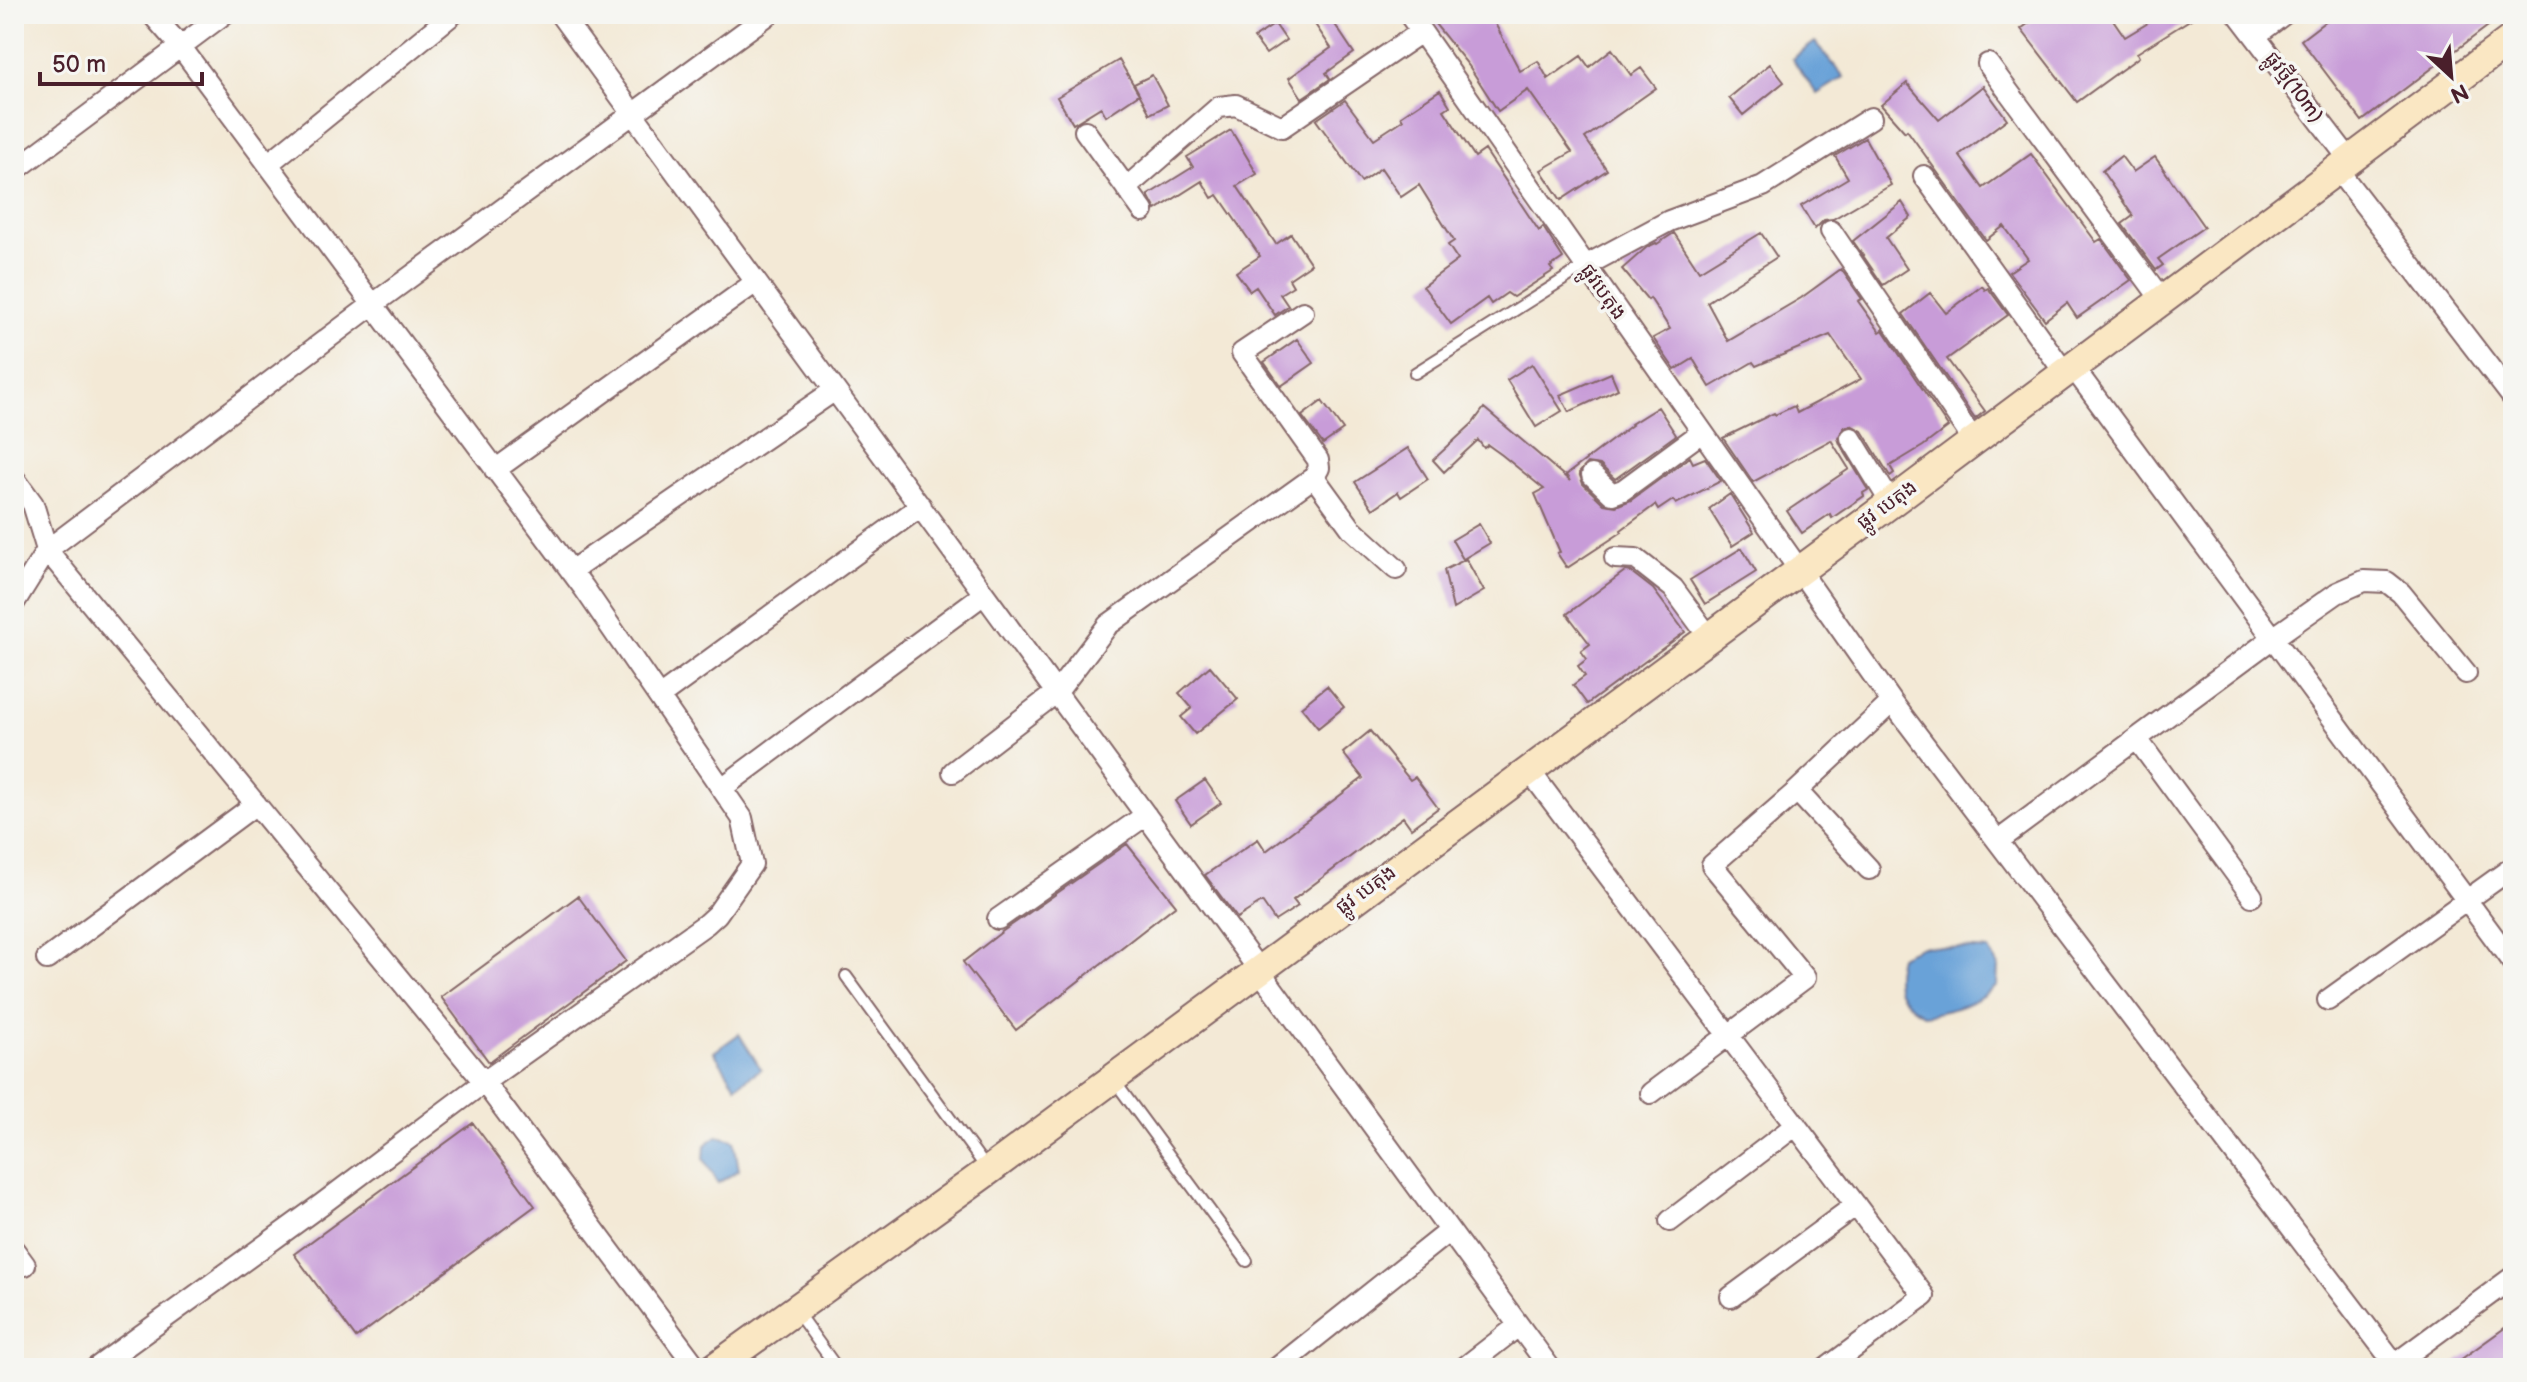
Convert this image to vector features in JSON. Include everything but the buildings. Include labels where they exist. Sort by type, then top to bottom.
[{"type":"street","points":[[96,1368],[484,1082],[694,933],[717,914],[752,864],[742,818],[571,571],[180,46],[152,14]]},
{"type":"street","points":[[14,171],[224,14]]},
{"type":"street","points":[[268,164],[453,14]]},
{"type":"street","points":[[560,14],[1550,1368]]},
{"type":"street","points":[[14,603],[47,550],[372,305],[769,14]]},
{"type":"street","name":"ផ្លូវបេតុង","points":[[1409,14],[1892,702],[2397,1366]]},
{"type":"street","name":"ផ្លូវថ្មី(10m)","points":[[2238,14],[2513,398]]},
{"type":"street","points":[[2255,36],[2284,14]]},
{"type":"street","points":[[1126,188],[1219,107],[1236,105],[1282,127],[1421,32]]},
{"type":"street","name":"ផ្លូវ បេតុង","points":[[714,1368],[988,1171],[1891,503],[2343,164],[2510,46]]},
{"type":"street","points":[[1988,64],[2162,300]]},
{"type":"street","points":[[1585,266],[1669,221],[1763,186],[1871,118]]},
{"type":"street","points":[[1085,131],[1143,211]]},
{"type":"street","points":[[1924,176],[2273,638],[2513,963]]},
{"type":"street","points":[[1831,231],[1974,441]]},
{"type":"street","points":[[495,470],[756,282]]},
{"type":"street","points":[[953,772],[1057,692],[1108,625],[1314,477],[1319,468],[1318,460],[1242,353],[1303,312]]},
{"type":"street","points":[[571,571],[835,390]]},
{"type":"street","points":[[1592,475],[1612,494],[1623,490],[1702,432]]},
{"type":"street","points":[[1851,438],[1891,503]]},
{"type":"street","points":[[1314,477],[1351,528],[1396,569]]},
{"type":"street","points":[[14,478],[33,504],[47,550],[484,1082],[697,1368]]},
{"type":"street","points":[[659,697],[921,506]]},
{"type":"street","points":[[1615,558],[1636,559],[1673,588],[1709,637]]},
{"type":"street","points":[[1998,841],[2273,638],[2337,593],[2364,581],[2387,582],[2401,593],[2466,673]]},
{"type":"street","points":[[722,788],[984,594]]},
{"type":"street","points":[[1651,1093],[1805,978],[1712,865],[1892,702]]},
{"type":"street","points":[[2137,739],[2252,896]]},
{"type":"street","points":[[1529,770],[1924,1296],[1827,1368]]},
{"type":"street","points":[[1797,791],[1869,869]]},
{"type":"street","points":[[47,959],[256,804]]},
{"type":"street","points":[[998,919],[1146,815]]},
{"type":"street","points":[[2328,1000],[2513,867]]},
{"type":"street","points":[[1670,1221],[1796,1125]]},
{"type":"street","points":[[1731,1297],[1856,1205]]},
{"type":"street","points":[[1277,1368],[1449,1231]]},
{"type":"street","points":[[2397,1366],[2513,1277]]},
{"type":"street","points":[[1464,1368],[1518,1326]]},
{"type":"lane","points":[[1415,373],[1585,266]]},
{"type":"lane","points":[[846,976],[988,1171]]},
{"type":"lane","points":[[1113,1078],[1247,1261]]},
{"type":"lane","points":[[795,1310],[837,1368]]},
{"type":"water","points":[[1815,42],[1844,77],[1817,94],[1792,59]]},
{"type":"water","points":[[1922,946],[1989,950],[1998,966],[1997,986],[1963,1006],[1925,1015],[1903,998],[1896,976],[1899,956]]},
{"type":"water","points":[[739,1034],[761,1069],[736,1086],[714,1052]]},
{"type":"water","points":[[717,1136],[734,1140],[739,1170],[718,1183],[704,1159],[705,1145]]}]
